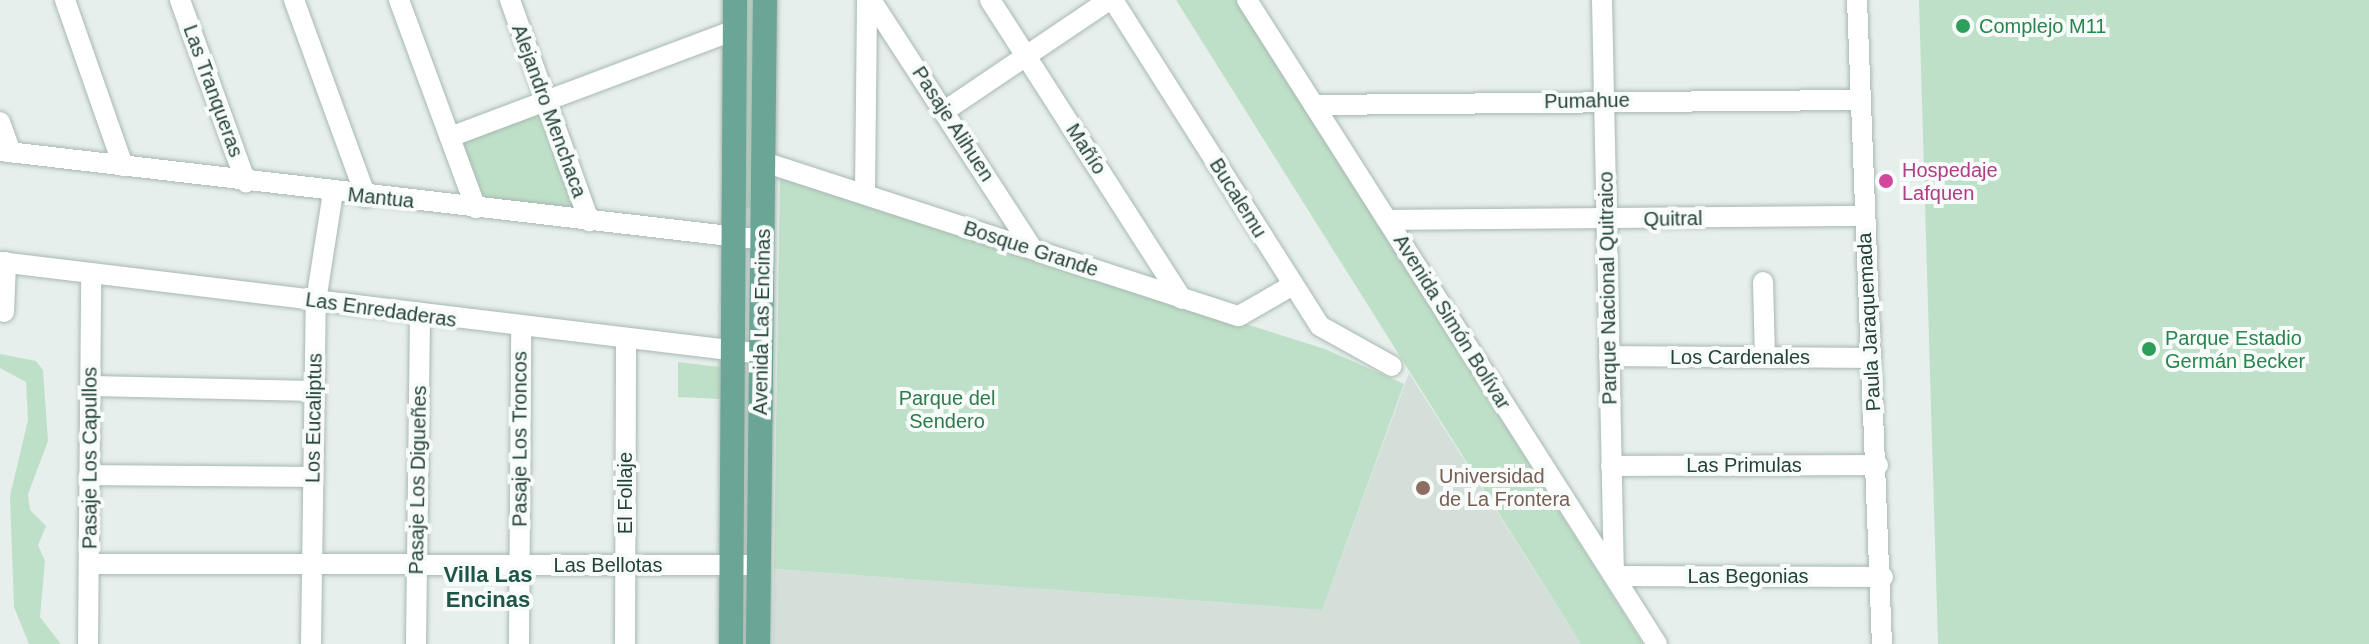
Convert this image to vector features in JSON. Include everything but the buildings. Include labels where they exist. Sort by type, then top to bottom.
[{"type":"main road","name":"Avenida Las Encinas","points":[[731,644],[735,0]]},
{"type":"main road","name":"Avenida Las Encinas","points":[[758,644],[765,0]]},
{"type":"street","points":[[65,0],[123,166]]},
{"type":"street","name":"Las Tranqueras","points":[[180,0],[246,182]]},
{"type":"street","points":[[294,0],[366,197]]},
{"type":"street","points":[[399,0],[476,208]]},
{"type":"street","name":"Alejandro Menchaca","points":[[510,0],[589,221]]},
{"type":"street","points":[[865,194],[869,0]]},
{"type":"street","name":"Pasaje Alihuen","points":[[869,0],[946,110],[1033,249]]},
{"type":"street","name":"Mañío","points":[[990,0],[1182,299]]},
{"type":"street","name":"Bucalemu","points":[[946,110],[1111,0],[1293,285],[1336,340],[1392,366]]},
{"type":"street","name":"Avenida Simón Bolívar","points":[[1247,0],[1657,644]]},
{"type":"street","name":"Parque Nacional Quitraico","points":[[1602,0],[1614,576]]},
{"type":"street","name":"Paula Jaraquemada","points":[[1857,0],[1863,216],[1883,577],[1882,644]]},
{"type":"street","points":[[450,137],[735,30]]},
{"type":"street","name":"Pumahue","points":[[1314,105],[1859,100]]},
{"type":"street","points":[[0,122],[6,152]]},
{"type":"street","name":"Mantua","points":[[6,152],[366,197],[763,240]]},
{"type":"street","name":"Bosque Grande","points":[[764,162],[1239,316],[1293,285]]},
{"type":"street","name":"Los Eucaliptus","points":[[311,644],[316,301],[333,193]]},
{"type":"street","name":"Quitral","points":[[1387,220],[1863,216]]},
{"type":"street","points":[[3,262],[4,312]]},
{"type":"street","name":"Las Enredaderas","points":[[3,262],[420,317],[762,354]]},
{"type":"street","name":"Pasaje Los Capullos","points":[[88,644],[91,273]]},
{"type":"street","points":[[1763,282],[1765,357]]},
{"type":"street","name":"Pasaje Los Digueñes","points":[[416,644],[420,317]]},
{"type":"street","name":"Pasaje Los Troncos","points":[[519,644],[521,329]]},
{"type":"street","name":"El Follaje","points":[[625,644],[626,341]]},
{"type":"street","name":"Los Cardenales","points":[[1609,356],[1871,358]]},
{"type":"street","points":[[91,386],[315,391]]},
{"type":"street","name":"Las Primulas","points":[[1611,466],[1878,465]]},
{"type":"street","points":[[89,475],[313,477]]},
{"type":"street","name":"Las Bellotas","points":[[89,564],[760,565]]},
{"type":"street","name":"Las Begonias","points":[[1614,576],[1883,577]]},
{"type":"shaded area","name":"Universidad de La Frontera","points":[[1409,373],[1581,644],[773,644],[774,569],[1322,610]]},
{"type":"green space","points":[[741,0],[759,0],[757,208],[740,207]]},
{"type":"green space","points":[[1176,0],[1236,0],[1643,644],[1581,644]]},
{"type":"green space","name":"Parque Estadio Germán Becker","points":[[1919,0],[2369,0],[2369,644],[1938,644]]},
{"type":"green space","points":[[544,113],[575,213],[483,203],[462,141]]},
{"type":"green space","name":"Parque del Sendero","points":[[780,178],[1325,349],[1404,384],[1322,610],[774,569]]},
{"type":"green space","points":[[0,354],[36,361],[43,370],[48,441],[28,494],[30,510],[46,526],[38,545],[45,561],[40,617],[61,644],[29,644],[14,607],[10,496],[28,420],[26,382],[0,368]]},
{"type":"green space","points":[[678,362],[720,367],[720,399],[678,397]]},
{"type":"place","name":"Complejo M11","points":[[1963,26]]},
{"type":"place","name":"Hospedaje Lafquen","points":[[1886,181]]},
{"type":"place","name":"Parque Estadio Germán Becker","points":[[2149,349]]},
{"type":"place","name":"Universidad de La Frontera","points":[[1423,488]]},
{"type":"district","name":"Villa Las Encinas","points":[[488,586]]}]
